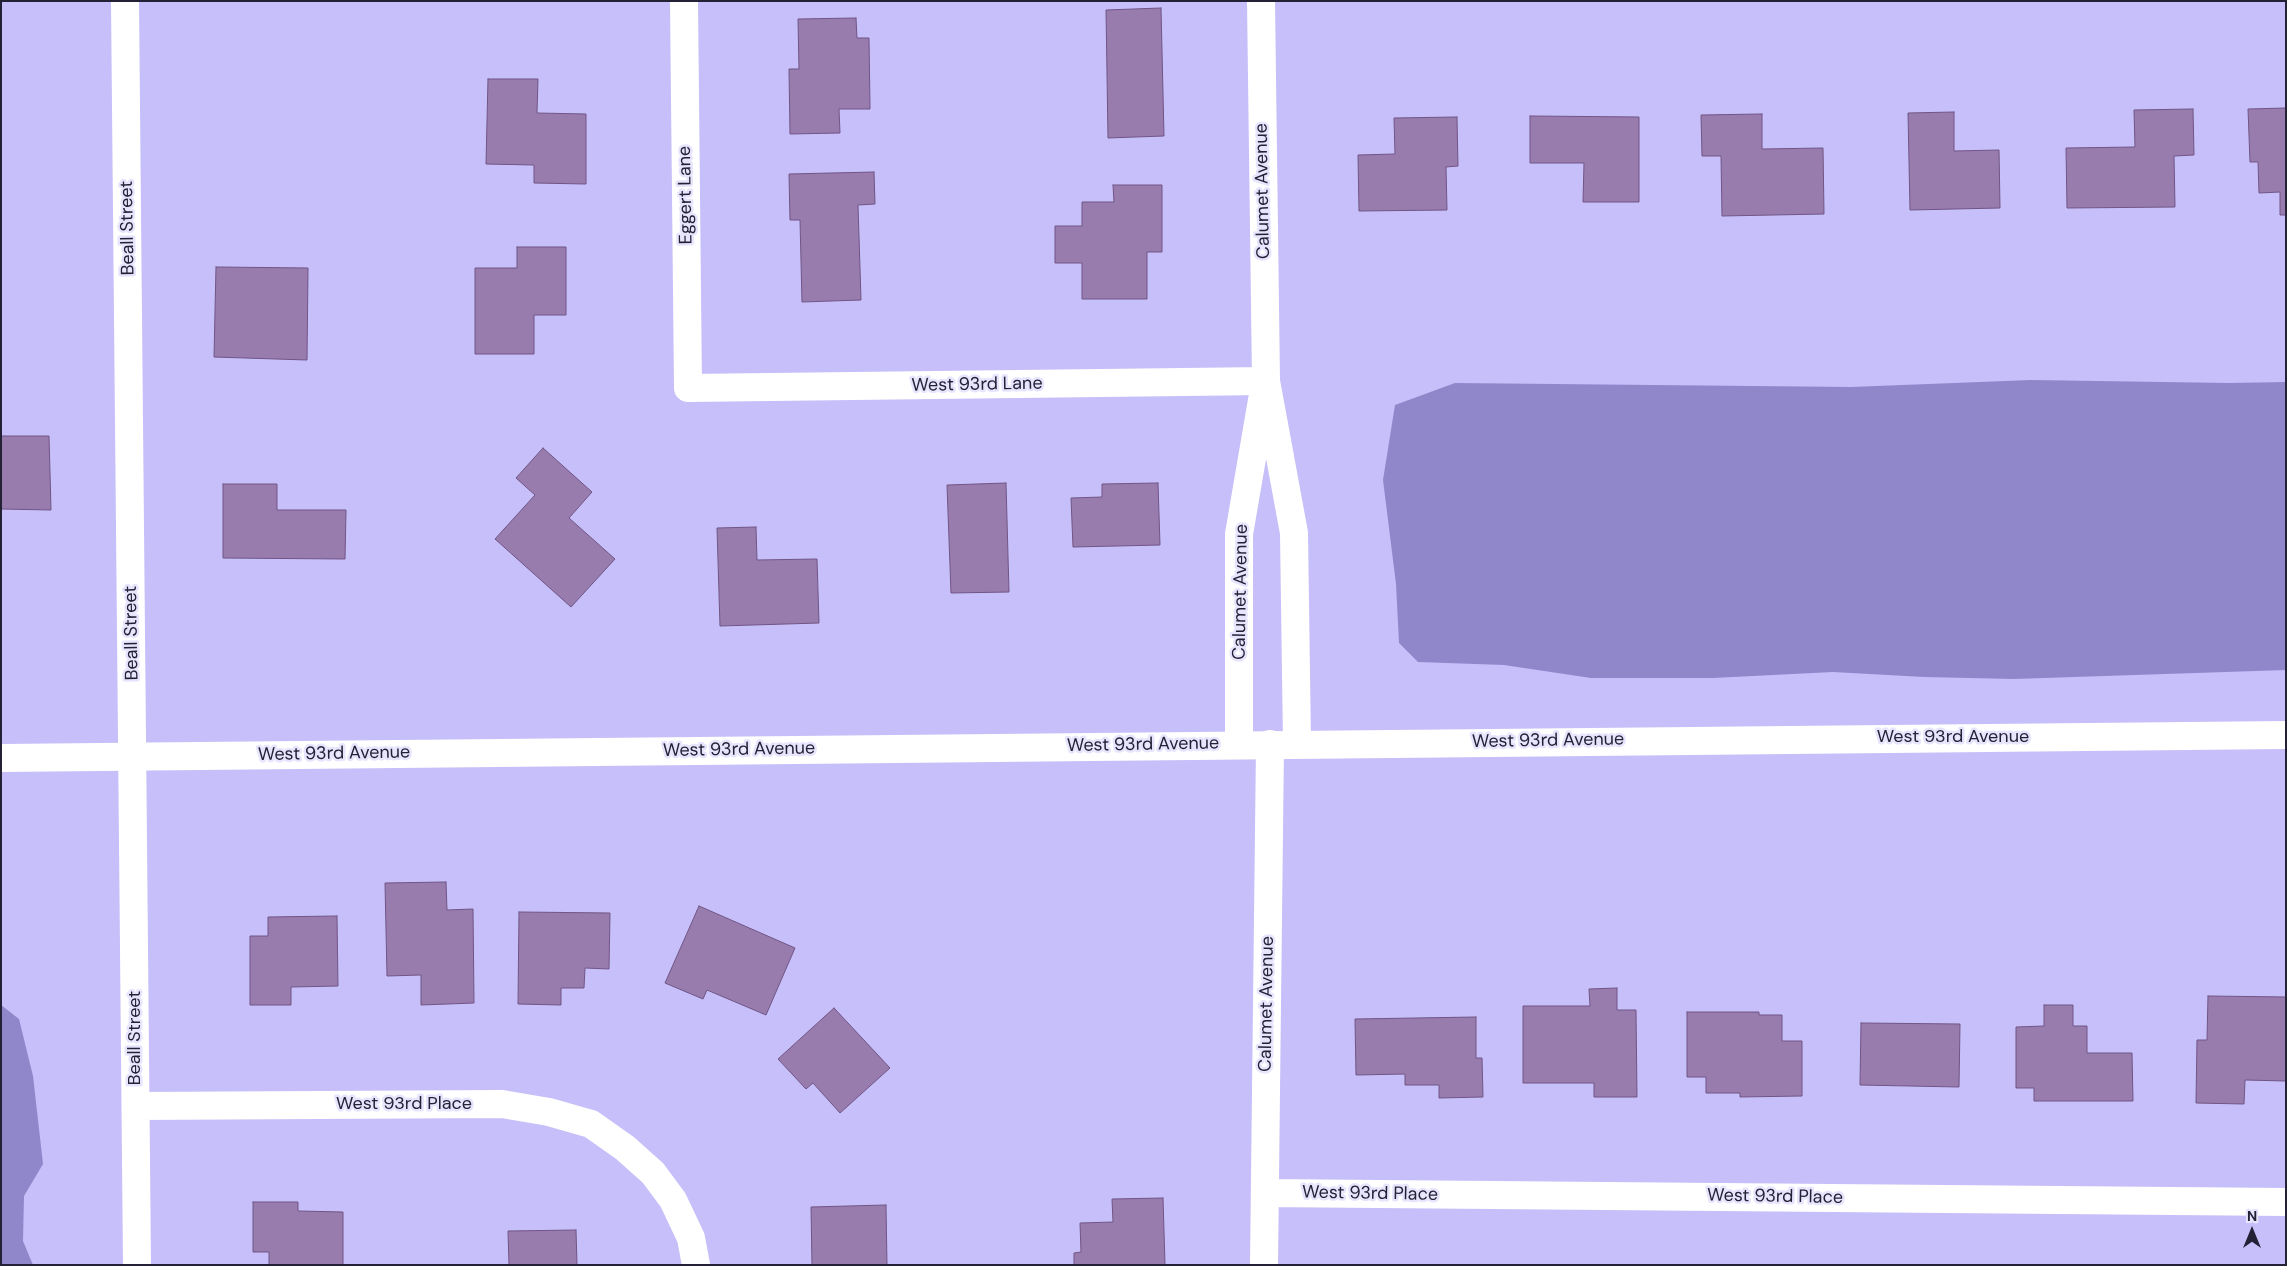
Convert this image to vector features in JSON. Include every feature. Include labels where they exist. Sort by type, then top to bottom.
[{"type":"street","name":"Beall Street","points":[[125,1],[137,1265]]},
{"type":"street","name":"Eggert Lane","points":[[684,1],[688,388]]},
{"type":"street","name":"Calumet Avenue","points":[[1261,1],[1266,381],[1294,533],[1297,744]]},
{"type":"street","name":"West 93rd Lane","points":[[688,388],[1266,381]]},
{"type":"street","name":"Calumet Avenue","points":[[1239,744],[1239,534],[1266,381]]},
{"type":"street","name":"West 93rd Avenue","points":[[1,758],[2286,734]]},
{"type":"street","name":"Calumet Avenue","points":[[1264,1265],[1270,744]]},
{"type":"street","name":"West 93rd Place","points":[[136,1106],[502,1104],[549,1112],[591,1124],[625,1148],[653,1173],[673,1200],[691,1238],[696,1265]]},
{"type":"street","name":"West 93rd Place","points":[[1265,1193],[2286,1202]]},
{"type":"shaded area","points":[[2031,380],[2286,382],[2286,670],[2014,679],[1833,672],[1713,678],[1591,678],[1504,665],[1418,662],[1399,643],[1396,584],[1383,480],[1395,405],[1455,383],[1851,387]]},
{"type":"shaded area","points":[[1,1005],[19,1019],[33,1076],[43,1164],[24,1196],[23,1241],[33,1265],[1,1265]]},
{"type":"building","points":[[1161,8],[1164,136],[1108,138],[1106,10]]},
{"type":"building","points":[[856,18],[857,38],[869,38],[870,109],[839,109],[840,133],[790,134],[789,69],[799,69],[798,19]]},
{"type":"building","points":[[488,79],[538,79],[537,113],[586,114],[586,184],[534,183],[534,165],[486,164]]},
{"type":"building","points":[[2286,108],[2286,215],[2280,215],[2280,192],[2259,193],[2258,162],[2250,162],[2248,109]]},
{"type":"building","points":[[2193,109],[2194,155],[2174,156],[2175,207],[2067,208],[2066,148],[2135,147],[2134,110]]},
{"type":"building","points":[[1954,112],[1954,151],[1999,150],[2000,208],[1910,210],[1908,113]]},
{"type":"building","points":[[1762,114],[1762,149],[1823,148],[1824,214],[1722,216],[1721,156],[1702,156],[1701,115]]},
{"type":"building","points":[[1530,116],[1639,117],[1639,202],[1583,202],[1584,163],[1530,163]]},
{"type":"building","points":[[1457,117],[1458,166],[1446,167],[1447,210],[1359,211],[1358,155],[1395,154],[1394,118]]},
{"type":"building","points":[[874,172],[875,204],[858,205],[861,300],[802,302],[800,220],[790,220],[789,174]]},
{"type":"building","points":[[1113,185],[1162,185],[1162,252],[1147,252],[1147,299],[1082,299],[1082,263],[1055,263],[1055,226],[1082,226],[1082,202],[1114,202]]},
{"type":"building","points":[[517,247],[566,247],[566,315],[534,315],[534,354],[475,354],[475,268],[517,268]]},
{"type":"building","points":[[216,267],[308,268],[307,360],[214,357]]},
{"type":"building","points":[[1,436],[49,436],[51,510],[1,509]]},
{"type":"building","points":[[543,448],[592,492],[569,518],[615,559],[571,607],[495,539],[535,495],[516,478]]},
{"type":"building","points":[[1006,483],[1009,592],[951,593],[947,485]]},
{"type":"building","points":[[1158,483],[1160,545],[1073,547],[1071,498],[1102,497],[1102,484]]},
{"type":"building","points":[[223,484],[277,484],[277,510],[346,510],[345,559],[223,558]]},
{"type":"building","points":[[756,527],[757,560],[817,559],[819,623],[720,626],[717,528]]},
{"type":"building","points":[[446,882],[447,910],[473,909],[474,1003],[421,1005],[421,975],[387,976],[385,883]]},
{"type":"building","points":[[699,906],[795,948],[766,1015],[707,990],[703,999],[665,983]]},
{"type":"building","points":[[519,912],[610,913],[609,969],[585,968],[584,988],[561,988],[561,1005],[518,1004]]},
{"type":"building","points":[[337,916],[338,986],[291,987],[291,1005],[250,1005],[250,936],[268,936],[268,917]]},
{"type":"building","points":[[1617,988],[1617,1010],[1636,1010],[1637,1097],[1594,1097],[1594,1083],[1523,1083],[1523,1006],[1590,1006],[1589,989]]},
{"type":"building","points":[[2208,996],[2286,997],[2286,1081],[2245,1080],[2244,1104],[2196,1103],[2197,1040],[2207,1040]]},
{"type":"building","points":[[2044,1005],[2073,1005],[2073,1026],[2087,1026],[2087,1053],[2132,1053],[2133,1101],[2034,1101],[2034,1088],[2016,1088],[2016,1027],[2044,1026]]},
{"type":"building","points":[[834,1008],[890,1068],[840,1113],[813,1083],[806,1089],[778,1059]]},
{"type":"building","points":[[1687,1012],[1759,1012],[1759,1015],[1782,1015],[1782,1041],[1802,1041],[1802,1096],[1740,1097],[1740,1093],[1706,1093],[1706,1077],[1687,1077]]},
{"type":"building","points":[[1476,1017],[1476,1058],[1482,1058],[1483,1097],[1439,1098],[1439,1085],[1405,1085],[1405,1074],[1356,1075],[1355,1019]]},
{"type":"building","points":[[1861,1023],[1960,1024],[1959,1087],[1860,1085]]},
{"type":"building","points":[[1163,1198],[1165,1265],[1074,1265],[1074,1253],[1081,1252],[1080,1223],[1113,1222],[1112,1199]]},
{"type":"building","points":[[253,1202],[298,1202],[298,1211],[343,1212],[343,1265],[269,1265],[269,1252],[253,1252]]},
{"type":"building","points":[[886,1205],[887,1265],[812,1265],[811,1207]]},
{"type":"building","points":[[576,1230],[577,1265],[509,1265],[508,1231]]}]
